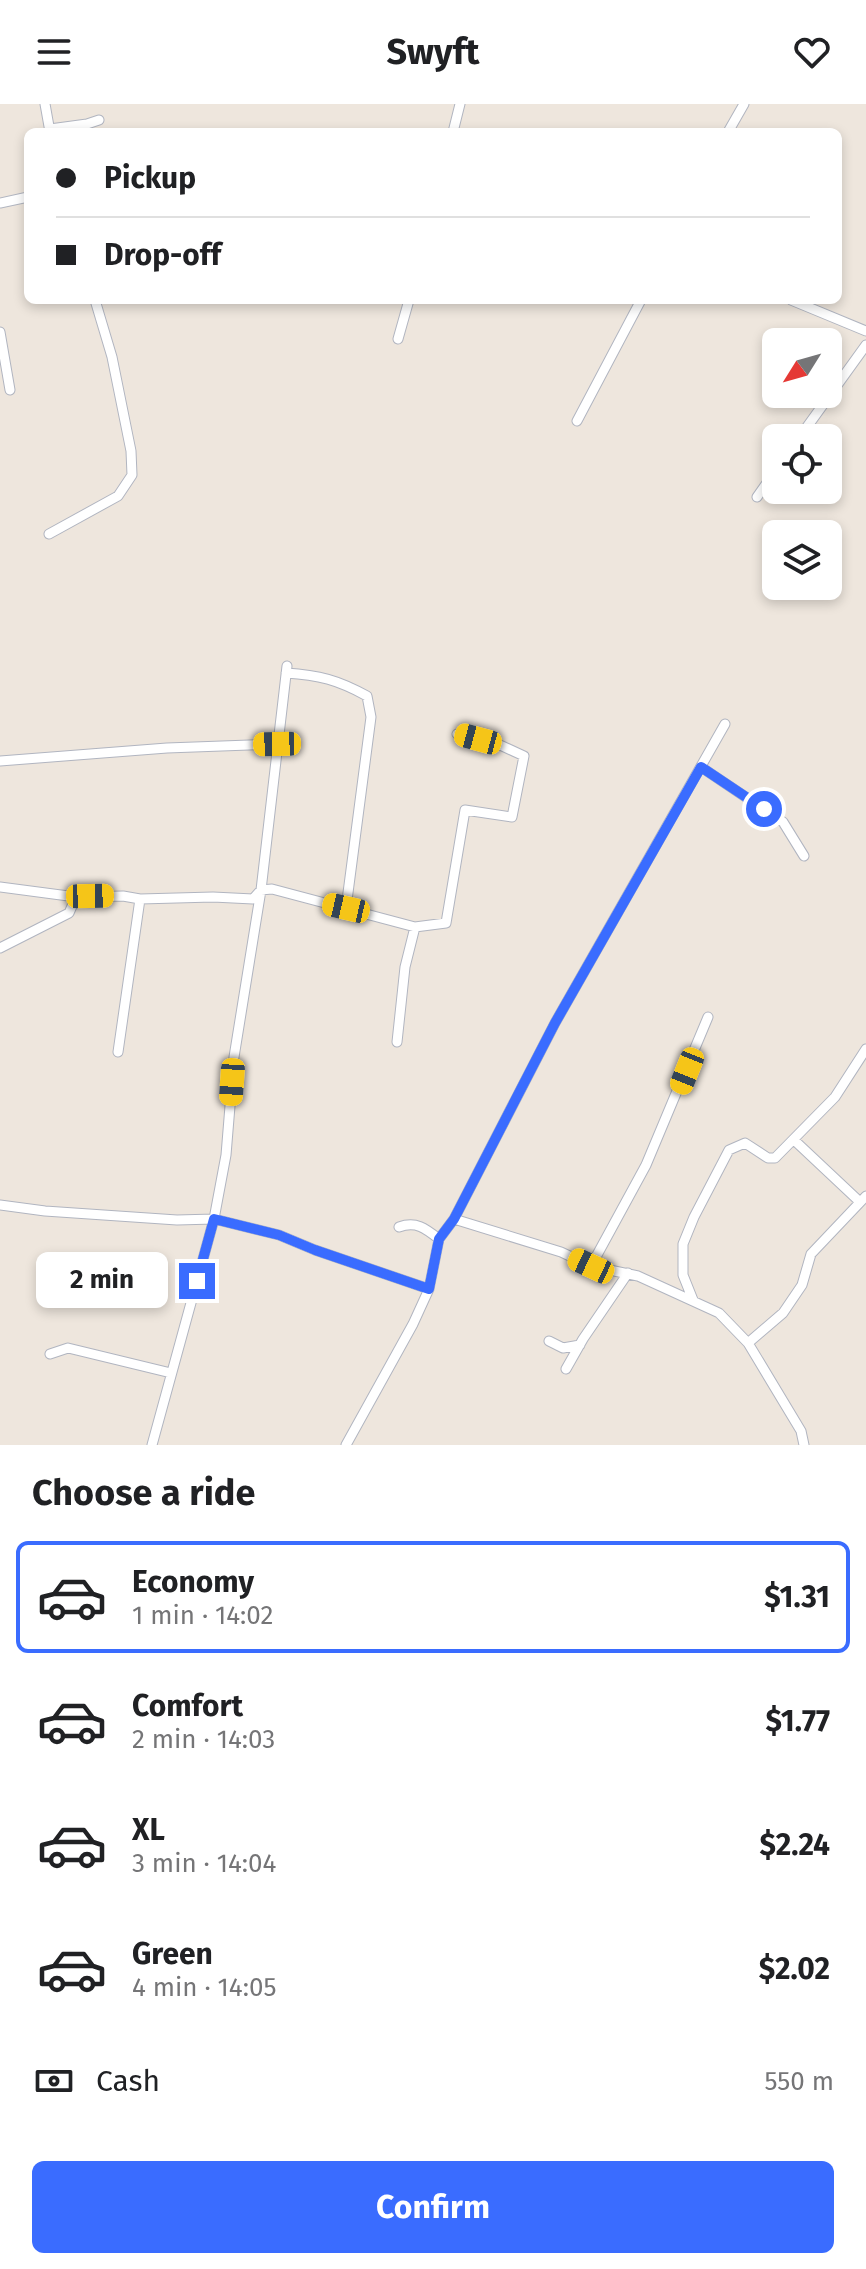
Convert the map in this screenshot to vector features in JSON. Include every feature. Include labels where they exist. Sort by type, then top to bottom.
[{"type":"street","points":[[45,104],[50,128]]},
{"type":"street","points":[[454,128],[460,104]]},
{"type":"street","points":[[730,128],[744,104]]},
{"type":"street","points":[[62,128],[99,120]]},
{"type":"street","points":[[0,203],[24,198]]},
{"type":"street","points":[[49,534],[118,496],[132,475],[131,451],[112,357],[96,304]]},
{"type":"street","points":[[398,339],[408,304]]},
{"type":"street","points":[[577,421],[639,304]]},
{"type":"street","points":[[801,304],[866,331]]},
{"type":"street","points":[[0,332],[10,390]]},
{"type":"street","points":[[809,424],[866,345]]},
{"type":"street","points":[[757,497],[762,490]]},
{"type":"street","points":[[152,1445],[214,1219],[226,1155],[234,1057],[261,890],[287,669],[318,675],[367,696],[371,717],[346,908]]},
{"type":"street","points":[[346,1445],[429,1289],[439,1239],[454,1219],[555,1023],[725,724]]},
{"type":"street","points":[[0,887],[76,897],[123,896],[140,899],[253,899],[261,890],[272,889],[415,927],[446,923],[465,810],[512,817],[524,756],[500,745],[457,734]]},
{"type":"street","points":[[0,761],[167,748],[277,744]]},
{"type":"street","points":[[701,767],[783,822],[804,856]]},
{"type":"street","points":[[0,948],[69,913],[76,897]]},
{"type":"street","points":[[118,1052],[140,899]]},
{"type":"street","points":[[397,1042],[405,967],[415,927]]},
{"type":"street","points":[[591,1266],[653,1152],[708,1017]]},
{"type":"street","points":[[693,1300],[683,1275],[683,1244],[729,1150],[745,1143],[772,1159],[835,1097],[866,1049]]},
{"type":"street","points":[[748,1343],[783,1313],[802,1285],[811,1254],[863,1199],[794,1140]]},
{"type":"street","points":[[0,1205],[177,1220],[214,1219],[279,1235],[429,1289]]},
{"type":"street","points":[[454,1219],[561,1252],[591,1266],[628,1273],[719,1313],[748,1343],[801,1431],[804,1445]]},
{"type":"street","points":[[399,1227],[410,1223],[424,1227],[439,1239]]},
{"type":"street","points":[[566,1369],[628,1273]]},
{"type":"street","points":[[549,1341],[563,1348],[580,1345]]},
{"type":"street","points":[[50,1354],[68,1348],[171,1373]]},
{"type":"route","points":[[197,1281],[214,1219],[279,1235],[429,1289],[439,1239],[454,1219],[625,895],[701,767],[764,809]]}]
